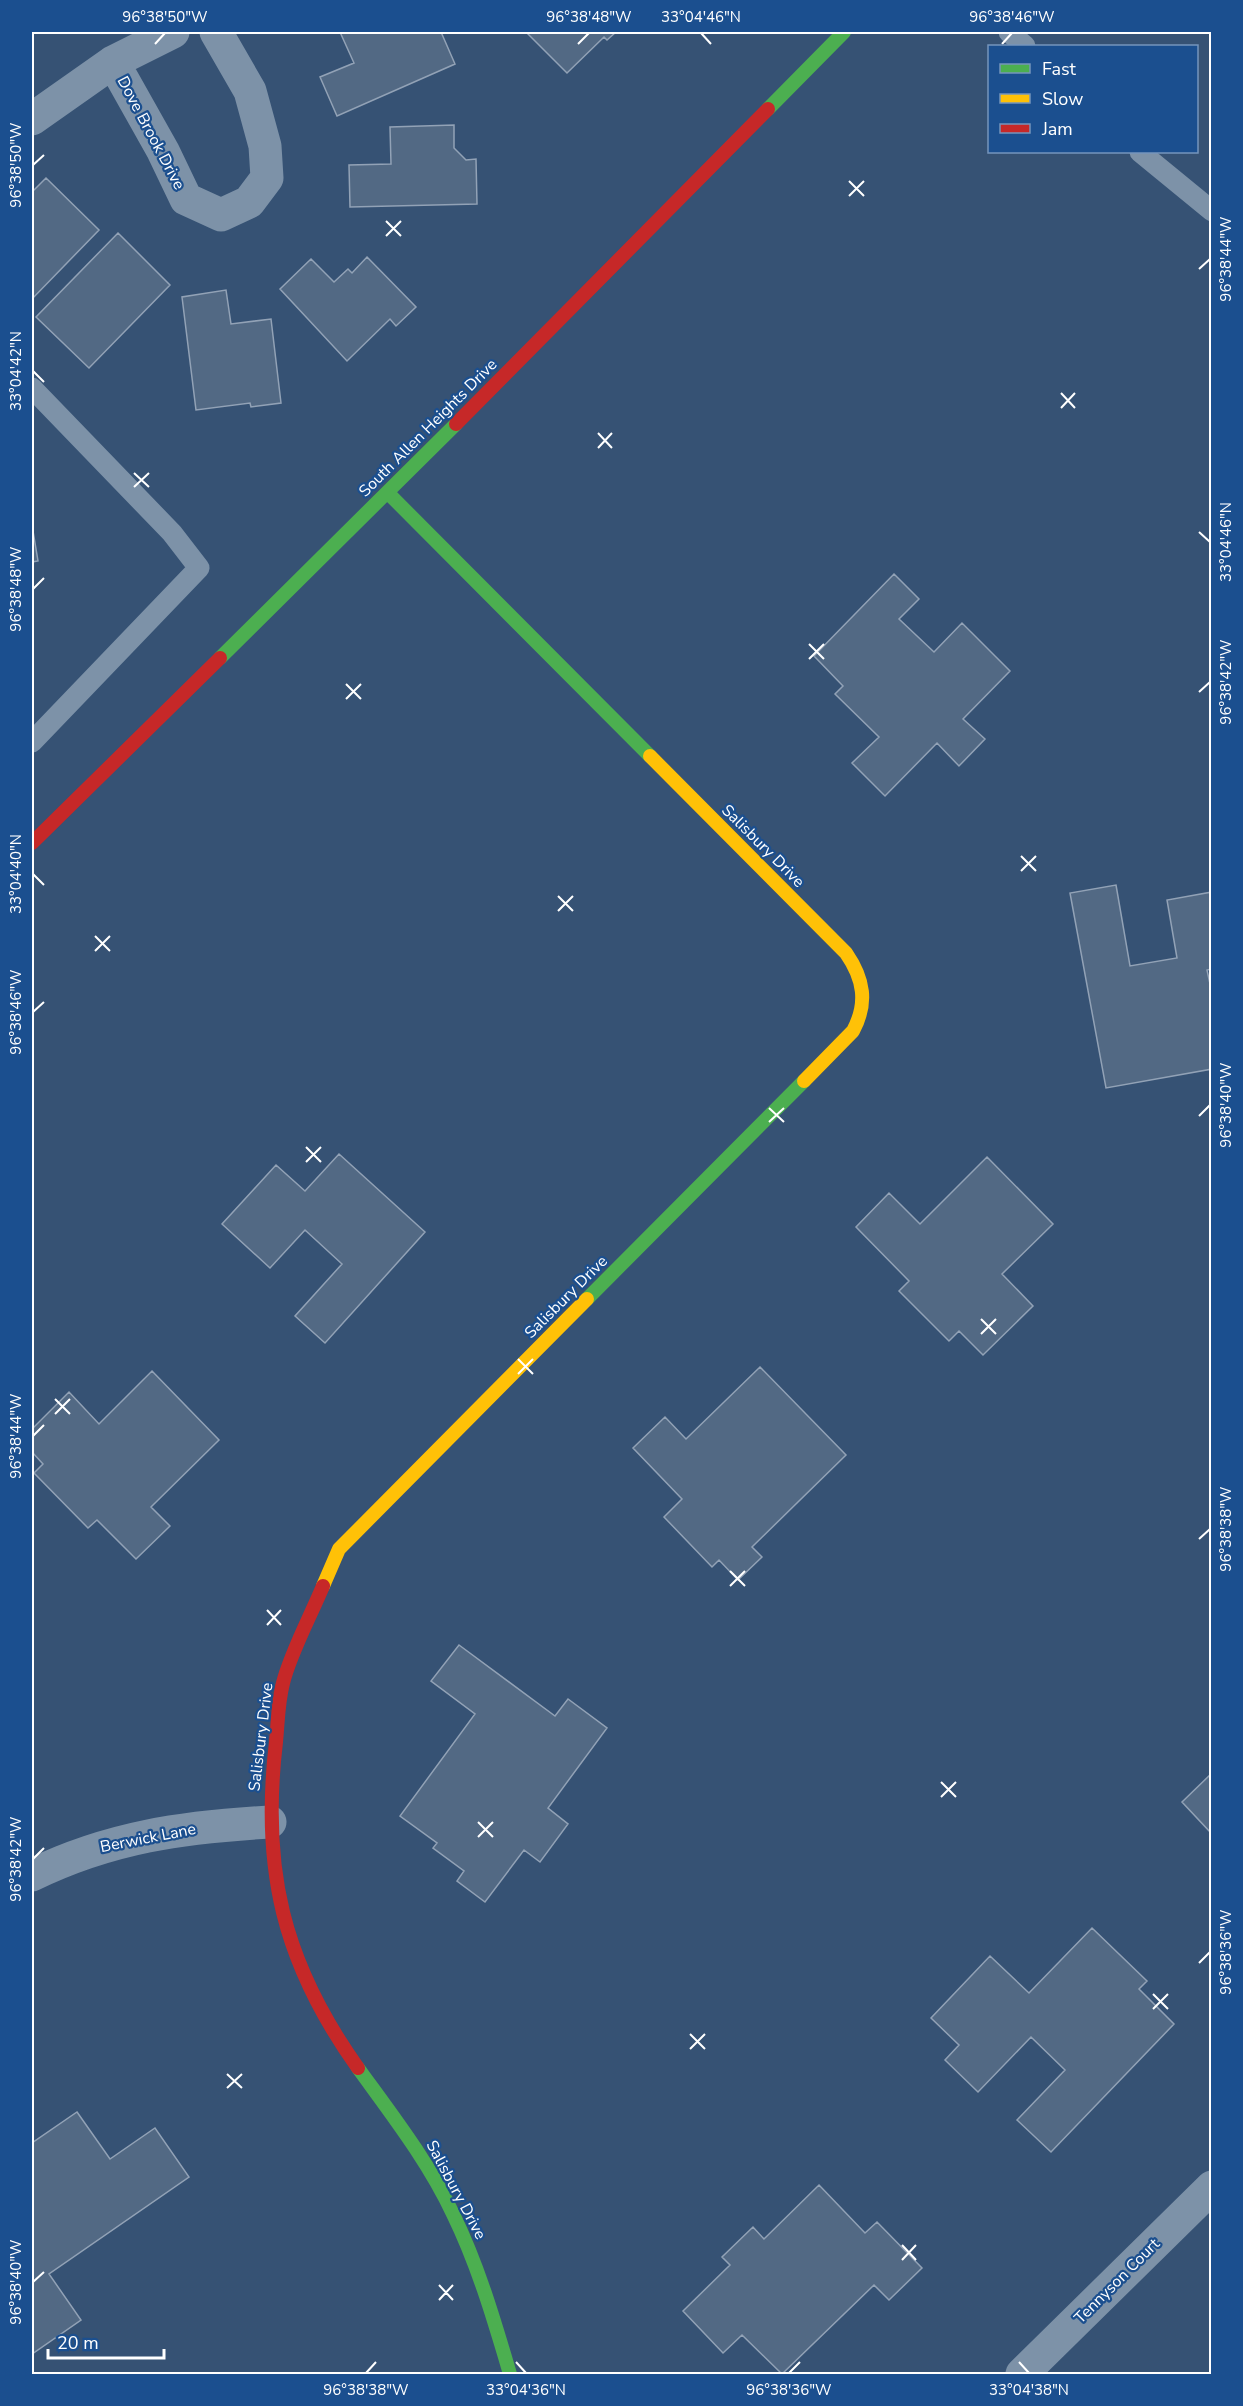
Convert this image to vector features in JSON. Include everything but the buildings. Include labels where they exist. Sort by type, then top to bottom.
[{"type":"street","name":"Dove Brook Drive","points":[[32,119],[112,62],[173,32]]},
{"type":"street","name":"Dove Brook Drive","points":[[112,62],[163,151],[186,199],[221,215],[249,202],[267,178],[265,146],[250,91],[216,32]]},
{"type":"street","name":"South Allen Heights Drive","points":[[32,843],[388,493],[844,32]]},
{"type":"street","name":"Salisbury Drive","points":[[388,493],[846,953],[859,969],[864,986],[861,1018],[842,1043],[339,1550],[283,1682],[271,1782],[270,1822],[273,1870],[279,1898],[301,1969],[320,2009],[340,2042],[414,2145],[439,2186],[473,2258],[510,2374]]},
{"type":"street","name":"Berwick Lane","points":[[32,1875],[93,1849],[136,1837],[199,1827],[270,1822]]},
{"type":"street","name":"Tennyson Court","points":[[1022,2374],[1212,2187]]},
{"type":"lane","points":[[1009,32],[1024,45]]},
{"type":"lane","points":[[1141,153],[1212,211]]},
{"type":"lane","points":[[32,388],[172,533],[199,568],[32,742]]},
{"type":"traffic: fast","points":[[768,109],[844,32]]},
{"type":"traffic: fast","points":[[220,658],[456,424]]},
{"type":"traffic: fast","points":[[388,493],[650,756]]},
{"type":"traffic: fast","points":[[587,1299],[804,1081]]},
{"type":"traffic: fast","points":[[358,2068],[421,2157],[453,2214],[478,2273],[510,2374]]},
{"type":"traffic: slow","points":[[650,756],[846,953],[857,972],[862,991],[858,1021],[853,1031],[804,1081]]},
{"type":"traffic: slow","points":[[323,1586],[339,1549],[587,1299]]},
{"type":"traffic: jam","points":[[456,424],[768,109]]},
{"type":"traffic: jam","points":[[32,843],[220,658]]},
{"type":"traffic: jam","points":[[323,1586],[301,1634],[281,1690],[272,1788],[272,1832],[283,1913],[295,1952],[311,1991],[332,2029],[358,2068]]}]
